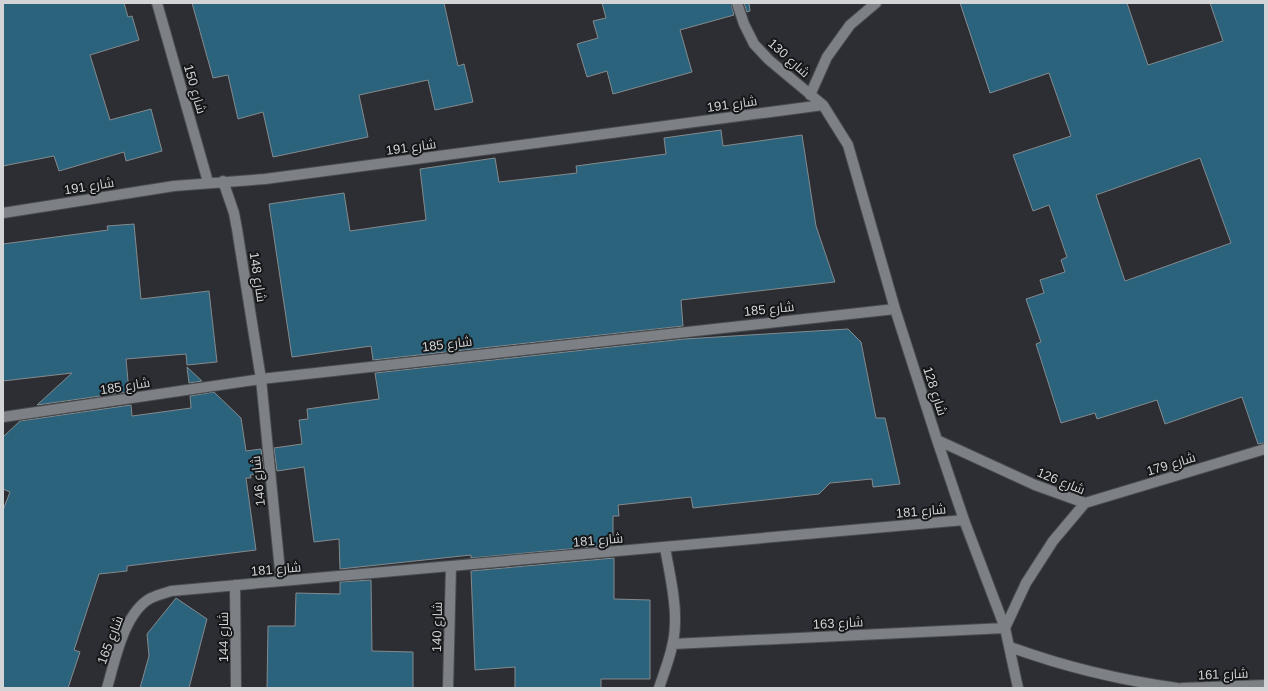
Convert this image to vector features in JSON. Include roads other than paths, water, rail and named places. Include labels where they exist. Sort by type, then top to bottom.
[{"type":"street","name":"شارع 150","points":[[157,3],[208,182]]},
{"type":"street","name":"شارع 130","points":[[736,3],[754,44],[769,60],[823,105]]},
{"type":"street","points":[[810,95],[827,57],[836,44],[850,25],[876,3]]},
{"type":"street","name":"شارع 191","points":[[3,213],[174,186],[208,182],[265,179],[823,105]]},
{"type":"street","name":"شارع 128","points":[[823,105],[848,145],[855,162],[896,309],[937,440],[964,520],[1005,628],[1018,688]]},
{"type":"street","name":"شارع 148","points":[[223,181],[234,213],[261,379]]},
{"type":"street","name":"شارع 185","points":[[3,417],[261,379],[896,309]]},
{"type":"street","name":"شارع 146","points":[[261,379],[281,581]]},
{"type":"street","name":"شارع 126","points":[[937,440],[1035,485],[1085,503],[1053,541],[1026,583],[1005,628]]},
{"type":"street","name":"شارع 179","points":[[1085,503],[1265,449]]},
{"type":"street","name":"شارع 181","points":[[235,585],[964,520]]},
{"type":"street","points":[[659,688],[673,644],[676,623],[665,547]]},
{"type":"street","name":"شارع 140","points":[[448,688],[451,566]]},
{"type":"street","name":"شارع 165","points":[[107,688],[126,627],[136,611],[150,598],[171,591],[235,585]]},
{"type":"street","name":"شارع 144","points":[[235,585],[236,688]]},
{"type":"street","name":"شارع 163","points":[[673,644],[1005,628]]},
{"type":"street","points":[[1010,647],[1051,662],[1092,673],[1135,682],[1177,688]]},
{"type":"street","name":"شارع 161","points":[[1182,688],[1265,685]]}]
